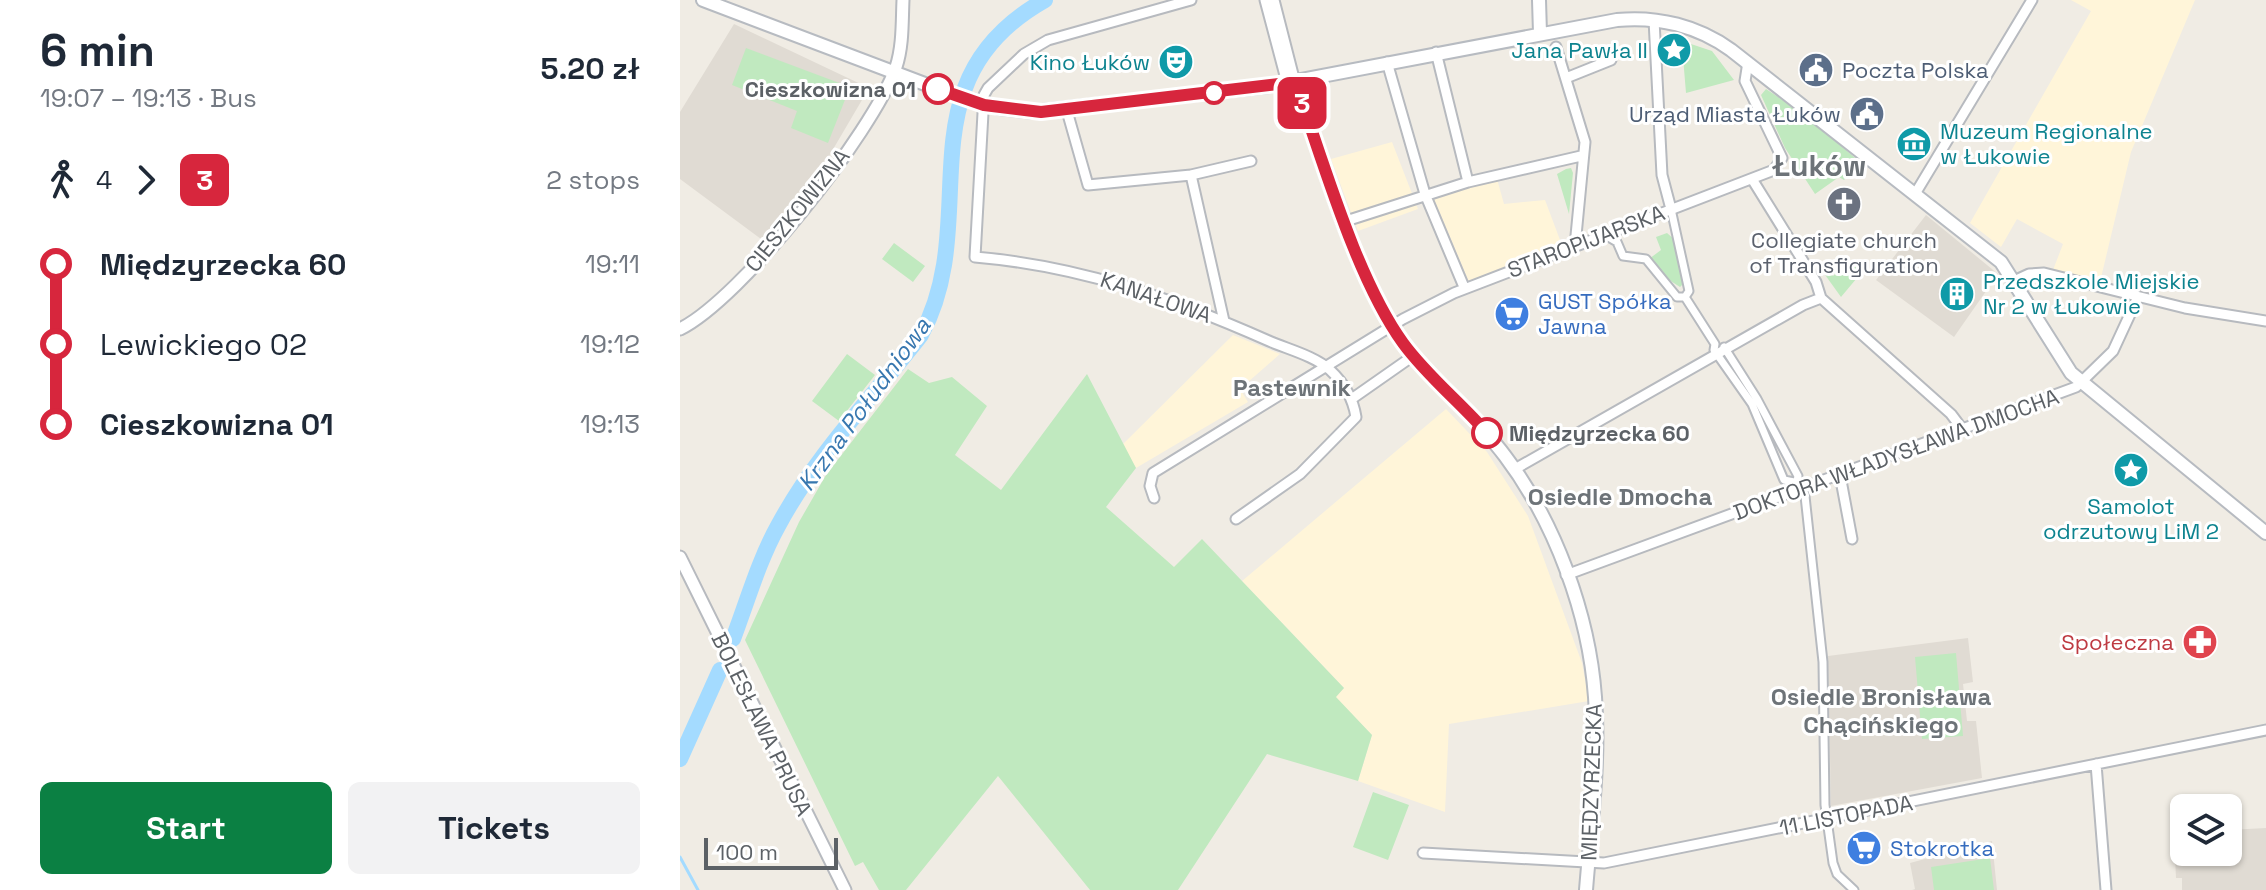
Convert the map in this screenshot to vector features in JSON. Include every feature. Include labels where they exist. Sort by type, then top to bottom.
[{"type":"main road","points":[[703,0],[954,95],[978,103],[1033,112],[1067,111],[1291,83],[1436,52],[1617,20],[1654,20],[1702,33],[1748,62],[2001,262],[2016,280],[2054,348],[2082,383],[2266,533]]},
{"type":"main road","points":[[1539,0],[1540,33]]},
{"type":"main road","name":"MIĘDZYRZECKA","points":[[1291,83],[1392,327],[1413,356],[1479,424],[1515,469],[1546,525],[1566,575],[1586,642],[1596,699],[1586,890]]},
{"type":"street","points":[[894,73],[901,41],[903,0]]},
{"type":"street","points":[[978,103],[988,88],[1024,54],[1048,40],[1191,0]]},
{"type":"street","points":[[1265,0],[1291,83]]},
{"type":"street","points":[[1274,0],[1291,83]]},
{"type":"street","points":[[1915,194],[2032,0]]},
{"type":"street","points":[[1654,20],[1662,175],[1689,291],[1685,297]]},
{"type":"street","points":[[1556,47],[1584,136],[1575,246]]},
{"type":"street","points":[[1436,52],[1468,182]]},
{"type":"street","points":[[1566,78],[1611,60]]},
{"type":"street","points":[[1387,62],[1425,194],[1464,287]]},
{"type":"street","name":"STAROPIJARSKA","points":[[1392,327],[1464,287],[1774,170],[1782,163],[1745,81],[1748,62]]},
{"type":"street","name":"CIESZKOWIZNA","points":[[680,329],[707,313],[729,292],[804,208],[835,169],[894,73]]},
{"type":"street","name":"KANAŁOWA","points":[[978,103],[975,257],[1077,271],[1224,321],[1328,368]]},
{"type":"street","points":[[1067,111],[1088,185],[1191,175],[1251,161]]},
{"type":"street","points":[[1346,221],[1468,182],[1581,156]]},
{"type":"street","points":[[1191,175],[1224,321]]},
{"type":"street","points":[[1752,179],[1816,282],[1821,298],[1951,414],[1963,430]]},
{"type":"street","points":[[1605,235],[1617,242],[1623,256],[1646,259],[1677,297],[1685,297]]},
{"type":"street","points":[[2016,280],[2029,274],[2044,273],[2138,297],[2266,321]]},
{"type":"street","points":[[1685,297],[1755,402],[1798,476],[1822,653],[1827,818],[1836,873],[1854,890]]},
{"type":"street","name":"DOKTORA WŁADYSŁAWA DMOCHA","points":[[1566,575],[1963,430],[2082,383],[2113,351],[2138,297]]},
{"type":"street","points":[[1515,469],[1719,349],[1821,298]]},
{"type":"street","points":[[1154,498],[1150,486],[1153,473],[1392,327]]},
{"type":"street","points":[[1353,398],[1413,356]]},
{"type":"street","points":[[1236,519],[1310,465],[1356,417],[1353,398],[1328,368]]},
{"type":"street","points":[[1755,402],[1784,480],[1799,490]]},
{"type":"street","points":[[1840,475],[1852,539]]},
{"type":"street","name":"BOLESŁAWA PRUSA","points":[[680,557],[845,890]]},
{"type":"street","name":"11 LISTOPADA","points":[[1423,853],[1588,864],[2266,730]]},
{"type":"street","points":[[2096,764],[2106,890]]},
{"type":"shaded area","points":[[2071,0],[2195,0],[2131,152],[2100,282],[2053,270],[2063,244],[2017,219],[2001,247],[1970,223],[2091,11]]},
{"type":"shaded area","points":[[734,24],[869,88],[825,163],[761,239],[680,179],[680,112]]},
{"type":"shaded area","points":[[1392,142],[1418,209],[1358,231],[1331,159]]},
{"type":"shaded area","points":[[1497,179],[1504,204],[1545,200],[1563,248],[1469,282],[1433,197]]},
{"type":"shaded area","points":[[1926,215],[1998,274],[1954,337],[1876,280]]},
{"type":"shaded area","points":[[1233,335],[1280,354],[1240,389],[1248,402],[1136,468],[1122,445]]},
{"type":"shaded area","points":[[1446,409],[1487,452],[1528,516],[1582,663],[1589,701],[1449,724],[1445,812],[1358,781],[1372,735],[1335,697],[1344,688],[1242,581]]},
{"type":"shaded area","points":[[1968,638],[1973,682],[1963,684],[1967,721],[1976,721],[1982,778],[1831,806],[1828,656]]},
{"type":"shaded area","points":[[2266,828],[2266,890],[2182,890],[2182,878],[2176,878],[2175,866],[2242,866],[2242,829]]},
{"type":"shaded area","points":[[1992,841],[1997,890],[1912,890],[1915,889],[1910,863]]},
{"type":"green space","points":[[1664,35],[1712,51],[1734,80],[1686,93],[1683,57],[1663,65],[1661,38]]},
{"type":"green space","points":[[746,48],[850,87],[828,143],[791,128],[797,111],[732,85]]},
{"type":"green space","points":[[1766,89],[1804,114],[1861,163],[1844,180],[1839,177],[1815,194],[1785,148],[1761,95]]},
{"type":"green space","points":[[1571,168],[1573,173],[1569,214],[1557,174]]},
{"type":"green space","points":[[1667,233],[1675,240],[1683,284],[1680,287],[1663,276],[1649,259],[1661,250],[1656,237]]},
{"type":"green space","points":[[894,243],[925,266],[913,282],[882,259]]},
{"type":"green space","points":[[1849,262],[1862,272],[1841,297],[1823,272],[1826,269],[1833,276]]},
{"type":"green space","points":[[847,354],[875,375],[839,421],[812,401]]},
{"type":"green space","points":[[908,369],[929,383],[952,377],[987,406],[955,455],[1001,490],[1087,374],[1136,468],[1106,507],[1174,567],[1202,539],[1344,688],[1336,697],[1372,735],[1358,781],[1267,754],[1178,890],[1090,890],[998,776],[906,890],[879,890],[863,862],[855,866],[745,640],[799,522],[826,475]]},
{"type":"green space","points":[[1956,653],[1963,736],[1922,739],[1915,657]]},
{"type":"green space","points":[[1373,792],[1409,805],[1388,860],[1353,847]]},
{"type":"green space","points":[[1990,858],[1994,890],[1934,890],[1931,867]]},
{"type":"waterway","name":"Krzna Południowa","points":[[733,639],[765,553],[793,500],[827,451],[921,335],[939,290],[947,245],[952,154],[958,111],[973,71],[1000,33],[1045,0]]},
{"type":"waterway","name":"Krzna Południowa","points":[[680,759],[720,670]]},
{"type":"waterway","points":[[680,857],[698,890]]},
{"type":"bus line","name":"3","points":[[938,89],[984,105],[1041,112],[1295,82],[1346,221],[1387,317],[1418,361],[1487,433]]},
{"type":"place","name":"Jana Pawła II","points":[[1674,50]]},
{"type":"place","name":"Kino Łuków","points":[[1176,62]]},
{"type":"place","name":"Poczta Polska","points":[[1816,70]]},
{"type":"place","name":"Cieszkowizna 01","points":[[938,89]]},
{"type":"place","name":"Urząd Miasta Łuków","points":[[1867,114]]},
{"type":"place","name":"Muzeum Regionalne w Łukowie","points":[[1914,144]]},
{"type":"place","name":"Collegiate church of Transfiguration","points":[[1844,204]]},
{"type":"place","name":"Przedszkole Miejskie Nr 2 w Łukowie","points":[[1957,294]]},
{"type":"place","name":"GUST Spółka Jawna","points":[[1512,314]]},
{"type":"place","name":"Międzyrzecka 60","points":[[1487,433]]},
{"type":"place","name":"Samolot odrzutowy LiM 2","points":[[2131,470]]},
{"type":"place","name":"Społeczna","points":[[2200,642]]},
{"type":"place","name":"Stokrotka","points":[[1864,848]]},
{"type":"district","name":"Łuków","points":[[1819,165]]},
{"type":"district","name":"Pastewnik","points":[[1292,387]]},
{"type":"district","name":"Osiedle Dmocha","points":[[1620,496]]},
{"type":"district","name":"Osiedle Bronisława Chącińskiego","points":[[1881,710]]}]
